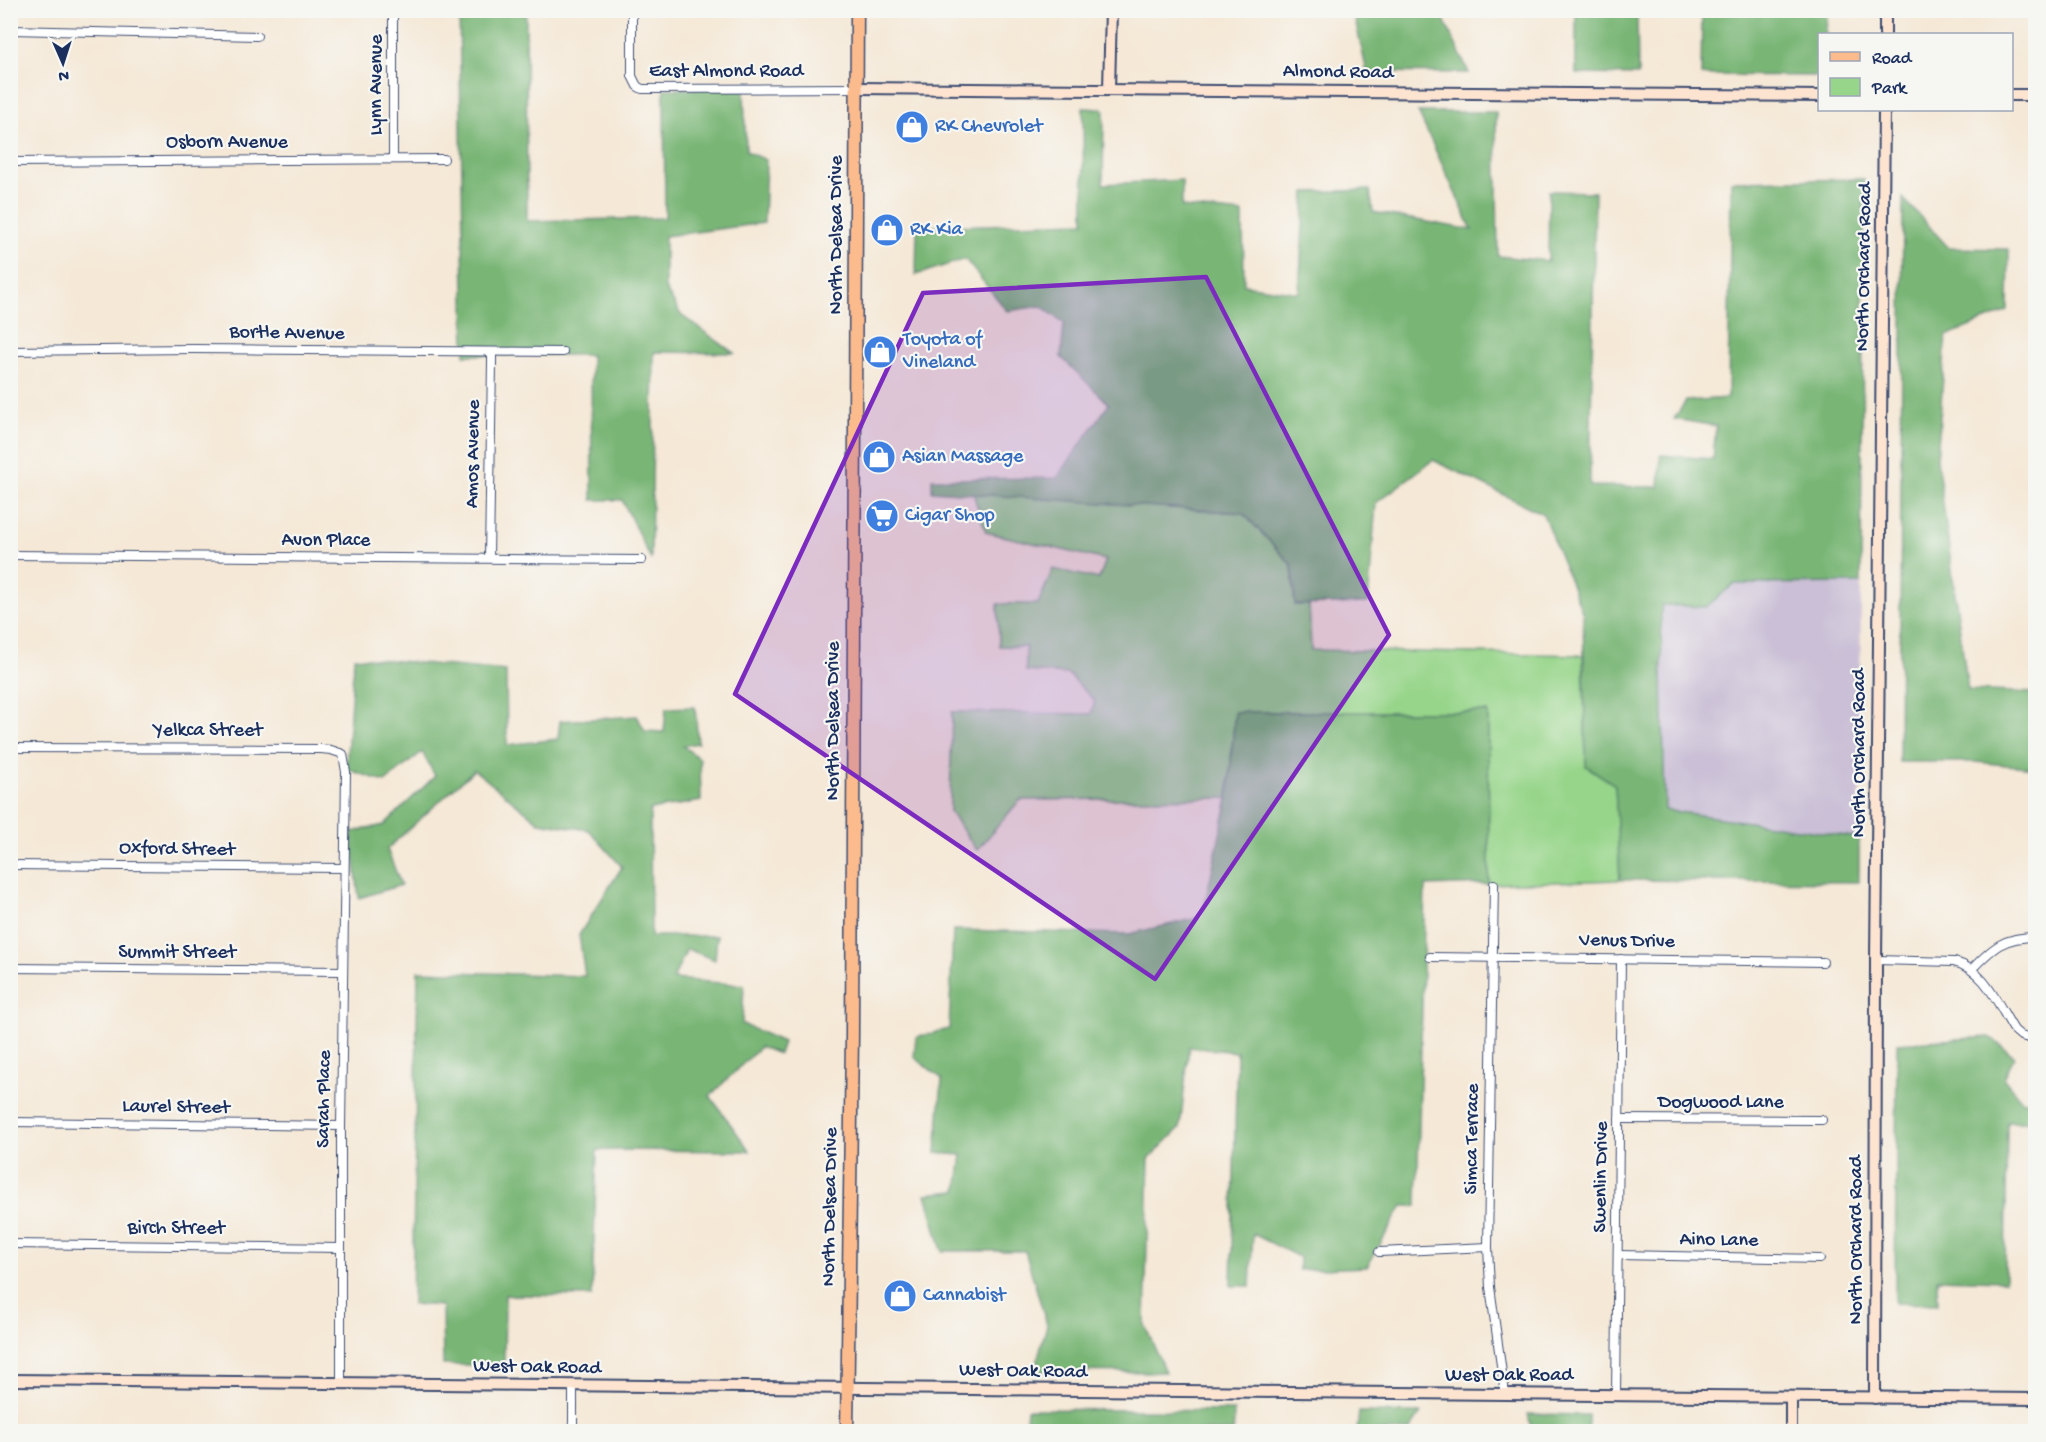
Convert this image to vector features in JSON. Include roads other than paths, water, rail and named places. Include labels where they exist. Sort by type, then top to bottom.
[{"type":"main road","name":"North Delsea Drive","points":[[847,1431],[852,1036],[857,10]]},
{"type":"street","points":[[10,279],[12,10]]},
{"type":"street","name":"Lynn Avenue","points":[[393,10],[393,159]]},
{"type":"street","name":"East Almond Road","points":[[632,10],[632,76],[642,90],[857,88]]},
{"type":"street","points":[[1109,89],[1111,10]]},
{"type":"street","points":[[1885,10],[1885,33]]},
{"type":"street","points":[[12,30],[257,36]]},
{"type":"street","name":"Almond Road","points":[[857,88],[1818,96]]},
{"type":"street","points":[[2013,95],[2036,95]]},
{"type":"street","name":"North Orchard Road","points":[[1875,1398],[1876,960],[1884,111]]},
{"type":"street","name":"Osborn Avenue","points":[[11,162],[444,159]]},
{"type":"street","name":"Bortle Avenue","points":[[10,351],[192,349],[563,352]]},
{"type":"street","name":"Amos Avenue","points":[[489,352],[492,356],[489,558]]},
{"type":"street","name":"Avon Place","points":[[10,555],[642,560]]},
{"type":"street","name":"Yelkca Street","points":[[10,748],[331,750],[343,754],[346,765],[345,815]]},
{"type":"street","name":"Sarah Place","points":[[340,1383],[345,815]]},
{"type":"street","name":"Oxford Street","points":[[10,865],[344,868]]},
{"type":"street","name":"Simca Terrace","points":[[1494,884],[1488,1247],[1490,1287],[1505,1394]]},
{"type":"street","points":[[1972,969],[1990,950],[2001,943],[2012,939],[2036,937]]},
{"type":"street","name":"Venus Drive","points":[[1430,957],[1823,962]]},
{"type":"street","name":"Swenlin Drive","points":[[1616,1395],[1621,959]]},
{"type":"street","points":[[1876,960],[1954,962],[1966,965],[1982,979],[2014,1030],[2021,1036],[2036,1040]]},
{"type":"street","name":"Summit Street","points":[[10,968],[343,971]]},
{"type":"street","name":"Dogwood Lane","points":[[1619,1119],[1822,1120]]},
{"type":"street","name":"Laurel Street","points":[[10,1122],[341,1126]]},
{"type":"street","name":"Birch Street","points":[[10,1244],[341,1248]]},
{"type":"street","points":[[1379,1252],[1488,1247]]},
{"type":"street","name":"Aino Lane","points":[[1618,1256],[1820,1259]]},
{"type":"street","name":"West Oak Road","points":[[10,1380],[2036,1399]]},
{"type":"street","points":[[573,1386],[573,1431]]},
{"type":"street","points":[[1791,1397],[1791,1431]]},
{"type":"place","name":"RK Chevrolet","points":[[912,127]]},
{"type":"place","name":"RK Kia","points":[[887,230]]},
{"type":"place","name":"Toyota of Vineland","points":[[880,352]]},
{"type":"place","name":"Asian Massage","points":[[879,457]]},
{"type":"place","name":"Cigar Shop","points":[[882,516]]},
{"type":"place","name":"Cannabist","points":[[900,1296]]}]
